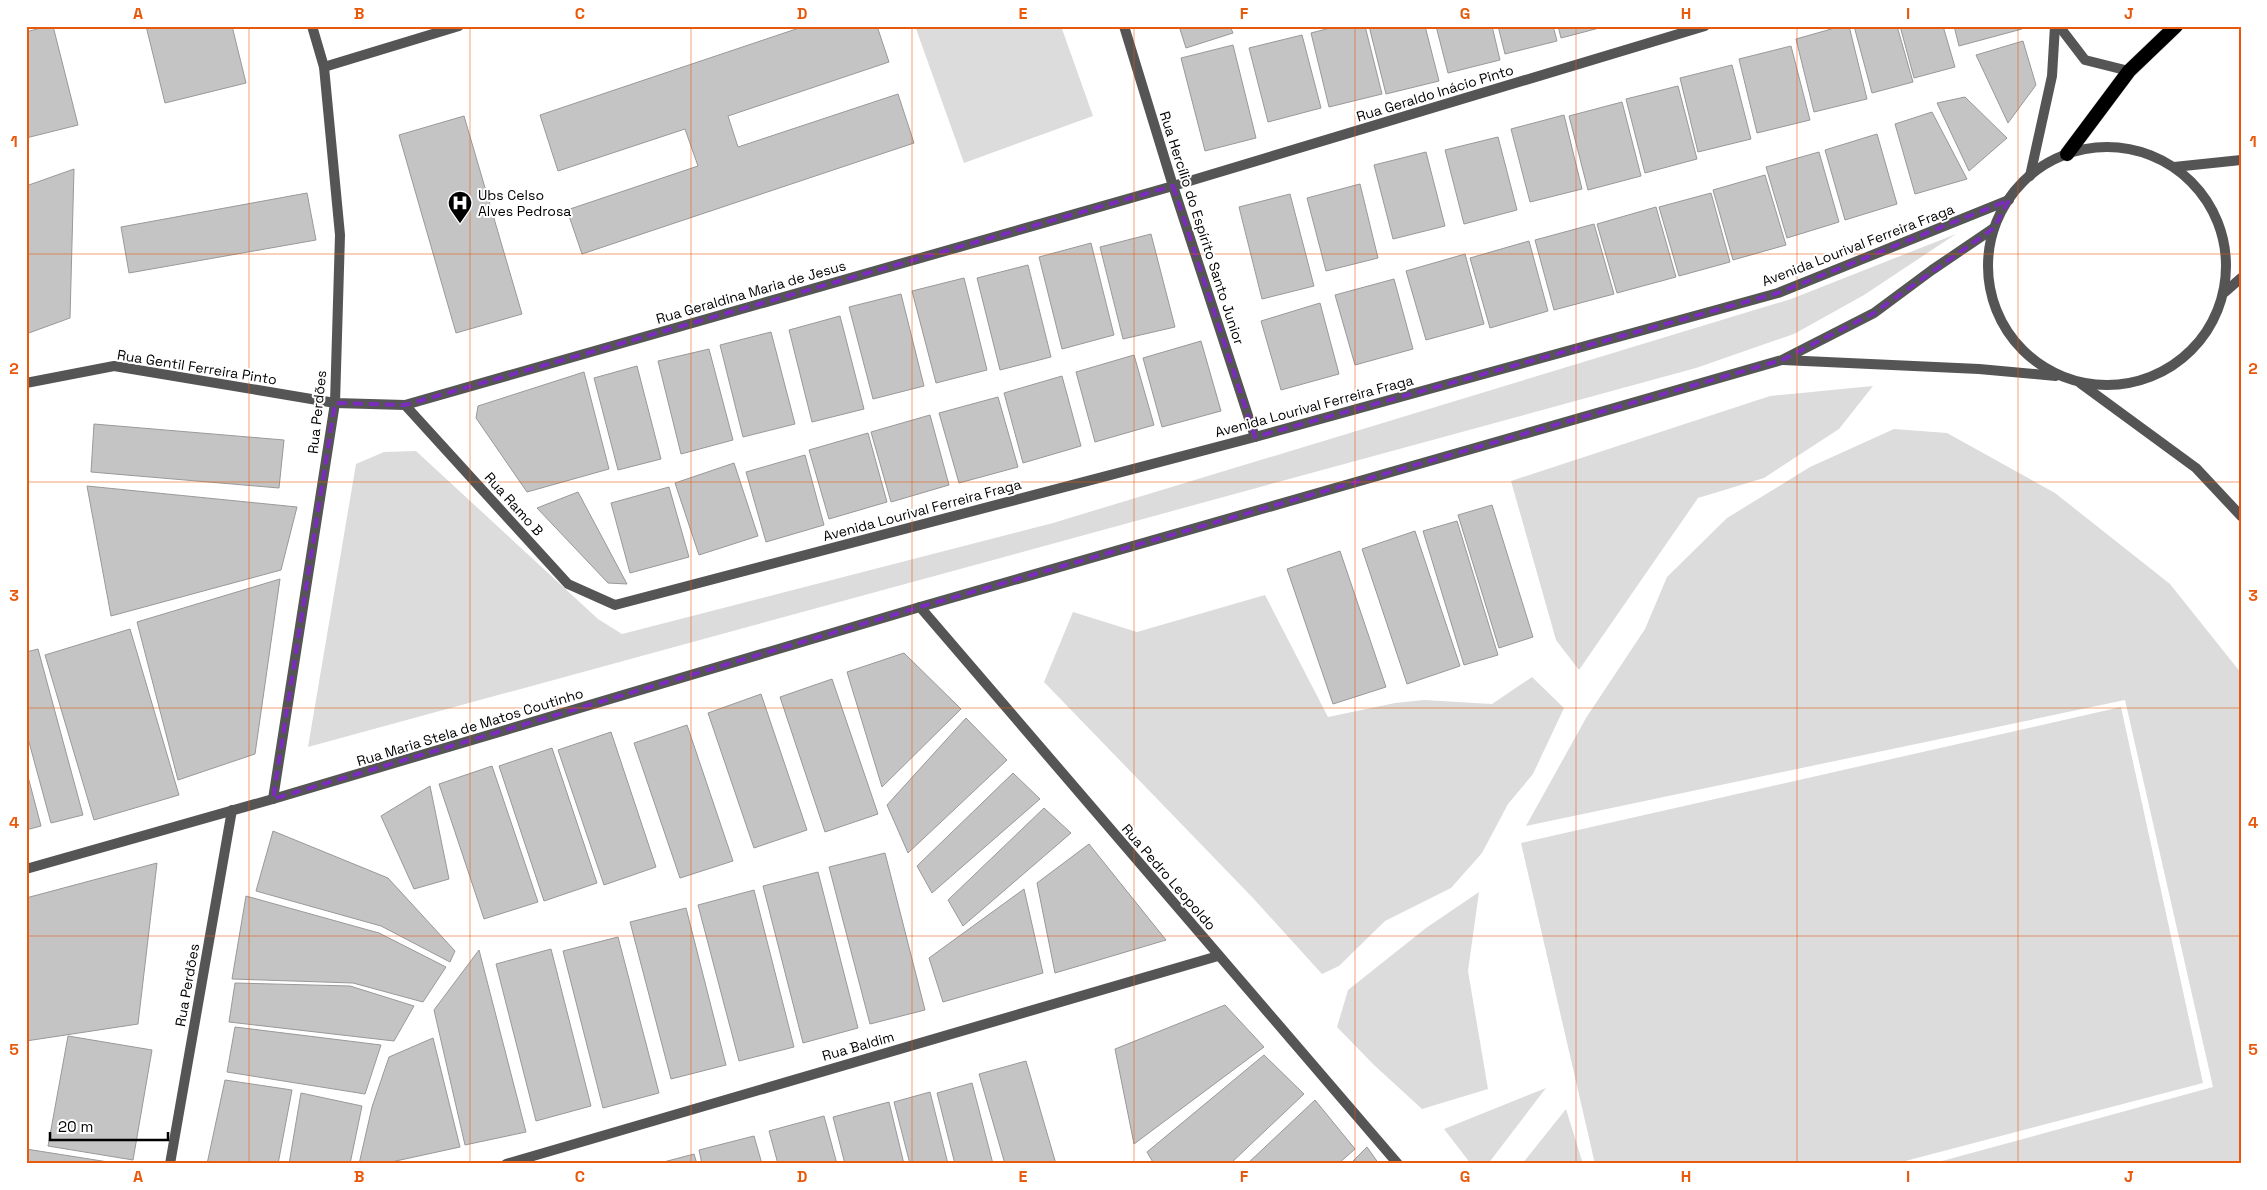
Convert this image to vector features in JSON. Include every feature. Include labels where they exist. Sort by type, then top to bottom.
[{"type":"highway","points":[[2067,154],[2129,71],[2176,26]]},
{"type":"street","name":"Rua Perdões","points":[[273,799],[335,403],[340,235],[324,67],[312,26]]},
{"type":"street","points":[[324,67],[459,26]]},
{"type":"street","name":"Rua Hercílio do Espírito Santo Junior","points":[[1124,26],[1173,186],[1255,437]]},
{"type":"street","name":"Rua Geraldo Inácio Pinto","points":[[1173,186],[1705,26]]},
{"type":"street","points":[[2030,176],[2052,76],[2055,26]]},
{"type":"street","points":[[2060,26],[2085,60],[2129,71]]},
{"type":"street","points":[[1782,360],[1979,369],[2059,376],[2080,383],[2117,386],[2155,376],[2187,356],[2211,325],[2225,292],[2227,257],[2219,223],[2201,192],[2174,167],[2140,151],[2103,147],[2067,154],[2048,163],[2030,176],[2009,200],[1994,228],[1988,264],[1992,298],[1995,306],[2006,330],[2030,357],[2059,376]]},
{"type":"street","points":[[2174,167],[2241,160]]},
{"type":"street","name":"Rua Geraldina Maria de Jesus","points":[[335,403],[405,405],[1173,186]]},
{"type":"street","name":"Avenida Lourival Ferreira Fraga","points":[[615,605],[1255,437],[1778,293],[2009,200]]},
{"type":"street","points":[[920,607],[1782,360],[1874,313],[1932,270],[1994,228]]},
{"type":"street","points":[[2225,292],[2241,278]]},
{"type":"street","name":"Rua Gentil Ferreira Pinto","points":[[26,383],[114,366],[335,403]]},
{"type":"street","points":[[2080,383],[2196,468],[2241,516]]},
{"type":"street","name":"Rua Ramo B","points":[[405,405],[568,584],[615,605]]},
{"type":"street","name":"Rua Maria Stela de Matos Coutinho","points":[[26,869],[273,799],[920,607]]},
{"type":"street","name":"Rua Pedro Leopoldo","points":[[920,607],[1398,1164]]},
{"type":"street","name":"Rua Perdões","points":[[170,1164],[232,810]]},
{"type":"street","name":"Rua Baldim","points":[[506,1164],[1218,956]]},
{"type":"highlighted area","points":[[1173,186],[1255,437],[1778,293],[2009,200],[1994,228],[1874,313],[1782,360],[920,607],[273,799],[335,403],[405,405]]},
{"type":"shaded area","points":[[915,26],[1061,26],[1093,116],[964,163]]},
{"type":"shaded area","points":[[1956,234],[1864,295],[1794,334],[1696,368],[308,747],[356,464],[384,452],[416,451],[598,619],[622,634],[1053,523],[1791,299]]},
{"type":"shaded area","points":[[1873,386],[1839,429],[1764,478],[1698,498],[1579,670],[1556,640],[1511,481],[1770,396]]},
{"type":"shaded area","points":[[1894,429],[1947,433],[2055,493],[2170,584],[2241,673],[2241,1164],[1931,1164],[2213,1087],[2125,700],[1526,826],[1586,718],[1645,629],[1667,577],[1727,518],[1810,467]]},
{"type":"shaded area","points":[[1265,595],[1328,717],[1395,703],[1424,700],[1492,704],[1532,677],[1564,708],[1533,774],[1508,804],[1482,853],[1451,888],[1385,921],[1339,966],[1322,974],[1252,897],[1044,682],[1073,612],[1137,632]]},
{"type":"shaded area","points":[[2121,707],[2203,1083],[1894,1164],[1595,1164],[1521,843]]},
{"type":"shaded area","points":[[1479,892],[1468,971],[1488,1089],[1422,1109],[1374,1065],[1337,1027],[1348,990],[1426,928]]},
{"type":"shaded area","points":[[1546,1088],[1488,1164],[1471,1164],[1444,1129]]},
{"type":"shaded area","points":[[1566,1109],[1583,1164],[1522,1164]]},
{"type":"building","points":[[53,26],[78,125],[26,138],[26,32]]},
{"type":"building","points":[[146,26],[232,26],[246,83],[165,103]]},
{"type":"building","points":[[805,26],[877,26],[889,62],[728,116],[738,147],[898,94],[914,143],[582,254],[567,210],[698,166],[685,129],[558,171],[540,115]]},
{"type":"building","points":[[1179,26],[1230,26],[1233,33],[1186,48]]},
{"type":"building","points":[[1338,26],[1365,26],[1382,94],[1329,107],[1311,33]]},
{"type":"building","points":[[1369,26],[1425,26],[1439,81],[1386,94]]},
{"type":"building","points":[[1436,26],[1492,26],[1500,60],[1448,73]]},
{"type":"building","points":[[1498,26],[1553,26],[1557,41],[1505,54]]},
{"type":"building","points":[[1558,26],[1607,26],[1561,38]]},
{"type":"building","points":[[1842,26],[1849,26],[1867,99],[1814,112],[1796,39]]},
{"type":"building","points":[[1854,26],[1897,26],[1913,82],[1872,93]]},
{"type":"building","points":[[1900,26],[1943,26],[1955,67],[1914,78]]},
{"type":"building","points":[[1954,26],[2021,26],[2022,29],[1959,46]]},
{"type":"building","points":[[1302,35],[1321,108],[1268,122],[1249,48]]},
{"type":"building","points":[[2023,41],[2036,85],[2008,123],[1976,55]]},
{"type":"building","points":[[1233,45],[1256,138],[1205,151],[1181,58]]},
{"type":"building","points":[[1791,46],[1810,120],[1757,133],[1739,59]]},
{"type":"building","points":[[1732,65],[1751,139],[1698,152],[1680,78]]},
{"type":"building","points":[[1678,86],[1697,159],[1645,173],[1626,99]]},
{"type":"building","points":[[1965,97],[2007,138],[1969,171],[1937,103]]},
{"type":"building","points":[[1622,102],[1641,176],[1588,190],[1569,116]]},
{"type":"building","points":[[1932,112],[1967,179],[1915,194],[1895,124]]},
{"type":"building","points":[[1564,115],[1582,189],[1530,202],[1511,129]]},
{"type":"building","name":"Ubs Celso Alves Pedrosa","points":[[464,116],[522,314],[456,333],[399,135]]},
{"type":"building","points":[[1877,134],[1897,204],[1845,220],[1825,150]]},
{"type":"building","points":[[1498,137],[1517,210],[1464,224],[1445,150]]},
{"type":"building","points":[[1426,152],[1445,226],[1393,239],[1374,165]]},
{"type":"building","points":[[1819,152],[1839,222],[1787,238],[1766,167]]},
{"type":"building","points":[[74,169],[70,318],[26,334],[26,186]]},
{"type":"building","points":[[1765,175],[1786,245],[1733,260],[1713,190]]},
{"type":"building","points":[[1360,184],[1378,258],[1326,271],[1307,198]]},
{"type":"building","points":[[307,193],[316,240],[129,273],[121,227]]},
{"type":"building","points":[[1711,193],[1730,262],[1679,276],[1659,207]]},
{"type":"building","points":[[1290,194],[1314,286],[1262,299],[1239,207]]},
{"type":"building","points":[[1656,207],[1676,277],[1617,293],[1597,224]]},
{"type":"building","points":[[1594,224],[1614,294],[1554,310],[1535,240]]},
{"type":"building","points":[[1151,234],[1175,327],[1123,339],[1100,247]]},
{"type":"building","points":[[1529,241],[1548,311],[1490,328],[1470,258]]},
{"type":"building","points":[[1091,243],[1114,335],[1062,349],[1039,257]]},
{"type":"building","points":[[1465,254],[1484,324],[1426,340],[1406,271]]},
{"type":"building","points":[[1028,265],[1051,357],[1000,370],[977,278]]},
{"type":"building","points":[[964,278],[987,370],[936,383],[912,291]]},
{"type":"building","points":[[1394,279],[1413,349],[1355,365],[1335,295]]},
{"type":"building","points":[[901,294],[924,386],[873,399],[849,307]]},
{"type":"building","points":[[1320,303],[1339,374],[1281,390],[1261,321]]},
{"type":"building","points":[[840,316],[864,409],[812,422],[789,330]]},
{"type":"building","points":[[771,332],[795,424],[743,437],[720,345]]},
{"type":"building","points":[[1201,341],[1221,411],[1162,427],[1143,358]]},
{"type":"building","points":[[709,349],[733,440],[681,454],[658,361]]},
{"type":"building","points":[[1134,355],[1154,425],[1095,442],[1076,372]]},
{"type":"building","points":[[637,366],[661,459],[618,470],[594,378]]},
{"type":"building","points":[[584,372],[609,469],[527,492],[476,418],[478,406]]},
{"type":"building","points":[[1062,376],[1081,446],[1023,463],[1004,393]]},
{"type":"building","points":[[998,397],[1018,467],[959,483],[939,413]]},
{"type":"building","points":[[930,415],[949,485],[891,502],[871,432]]},
{"type":"building","points":[[94,424],[284,440],[279,488],[91,472]]},
{"type":"building","points":[[868,433],[887,502],[829,519],[809,450]]},
{"type":"building","points":[[805,455],[824,525],[766,542],[746,472]]},
{"type":"building","points":[[734,463],[758,536],[699,555],[675,483]]},
{"type":"building","points":[[87,486],[297,507],[281,570],[111,616]]},
{"type":"building","points":[[669,487],[689,557],[630,573],[611,503]]},
{"type":"building","points":[[578,492],[627,584],[608,583],[537,508]]},
{"type":"building","points":[[1492,505],[1533,637],[1499,648],[1458,515]]},
{"type":"building","points":[[1457,521],[1498,655],[1464,665],[1423,531]]},
{"type":"building","points":[[1415,531],[1460,666],[1407,684],[1362,549]]},
{"type":"building","points":[[1340,551],[1386,687],[1333,704],[1287,569]]},
{"type":"building","points":[[280,579],[255,754],[178,780],[137,622]]},
{"type":"building","points":[[130,629],[179,795],[94,820],[45,655]]},
{"type":"building","points":[[38,649],[83,815],[51,823],[26,731],[26,652]]},
{"type":"building","points":[[904,653],[961,709],[882,787],[847,672]]},
{"type":"building","points":[[832,679],[878,814],[825,832],[780,697]]},
{"type":"building","points":[[761,694],[807,830],[754,848],[708,713]]},
{"type":"building","points":[[966,718],[1007,760],[908,853],[887,805]]},
{"type":"building","points":[[687,725],[733,861],[680,878],[634,743]]},
{"type":"building","points":[[611,732],[656,867],[604,885],[558,750]]},
{"type":"building","points":[[552,748],[597,883],[544,901],[499,766]]},
{"type":"building","points":[[492,766],[538,902],[484,919],[439,784]]},
{"type":"building","points":[[26,769],[41,826],[26,830]]},
{"type":"building","points":[[1013,773],[1040,799],[932,893],[917,866]]},
{"type":"building","points":[[430,786],[449,879],[414,889],[381,816]]},
{"type":"building","points":[[1044,808],[1071,833],[963,926],[948,900]]},
{"type":"building","points":[[273,831],[388,878],[455,951],[450,962],[381,926],[256,891]]},
{"type":"building","points":[[1089,844],[1166,940],[1055,973],[1037,883]]},
{"type":"building","points":[[885,853],[925,1010],[870,1024],[829,867]]},
{"type":"building","points":[[157,863],[138,1024],[26,1041],[26,898]]},
{"type":"building","points":[[818,872],[858,1028],[803,1043],[763,886]]},
{"type":"building","points":[[1024,889],[1043,973],[943,1002],[929,958]]},
{"type":"building","points":[[754,890],[794,1047],[739,1061],[698,905]]},
{"type":"building","points":[[246,896],[379,933],[446,967],[423,1002],[353,983],[232,979]]},
{"type":"building","points":[[686,908],[726,1065],[671,1079],[630,922]]},
{"type":"building","points":[[618,937],[659,1093],[603,1108],[563,951]]},
{"type":"building","points":[[551,949],[591,1106],[536,1121],[496,964]]},
{"type":"building","points":[[479,950],[526,1132],[465,1145],[434,1010]]},
{"type":"building","points":[[235,983],[350,986],[414,1006],[394,1041],[229,1022]]},
{"type":"building","points":[[1225,1005],[1264,1047],[1134,1144],[1115,1049]]},
{"type":"building","points":[[235,1027],[381,1045],[365,1094],[227,1072]]},
{"type":"building","points":[[68,1036],[152,1050],[133,1160],[48,1146]]},
{"type":"building","points":[[433,1038],[460,1147],[382,1164],[359,1164],[372,1107],[389,1057]]},
{"type":"building","points":[[1264,1055],[1304,1094],[1230,1164],[1154,1164],[1147,1152]]},
{"type":"building","points":[[1026,1061],[1056,1164],[1005,1164],[979,1074]]},
{"type":"building","points":[[225,1080],[292,1090],[278,1164],[207,1164]]},
{"type":"building","points":[[972,1083],[993,1164],[955,1164],[937,1093]]},
{"type":"building","points":[[930,1092],[948,1164],[910,1164],[894,1102]]},
{"type":"building","points":[[301,1093],[362,1106],[350,1164],[289,1164]]},
{"type":"building","points":[[1315,1100],[1355,1149],[1338,1164],[1247,1164]]},
{"type":"building","points":[[889,1102],[904,1164],[845,1164],[833,1117]]},
{"type":"building","points":[[824,1116],[837,1164],[778,1164],[769,1131]]},
{"type":"building","points":[[754,1136],[762,1164],[702,1164],[699,1150]]},
{"type":"building","points":[[1367,1147],[1379,1164],[1350,1164]]},
{"type":"building","points":[[26,1149],[121,1164],[26,1164]]},
{"type":"building","points":[[694,1154],[697,1164],[656,1164]]},
{"type":"place","name":"Ubs Celso Alves Pedrosa","points":[[460,224]]}]
